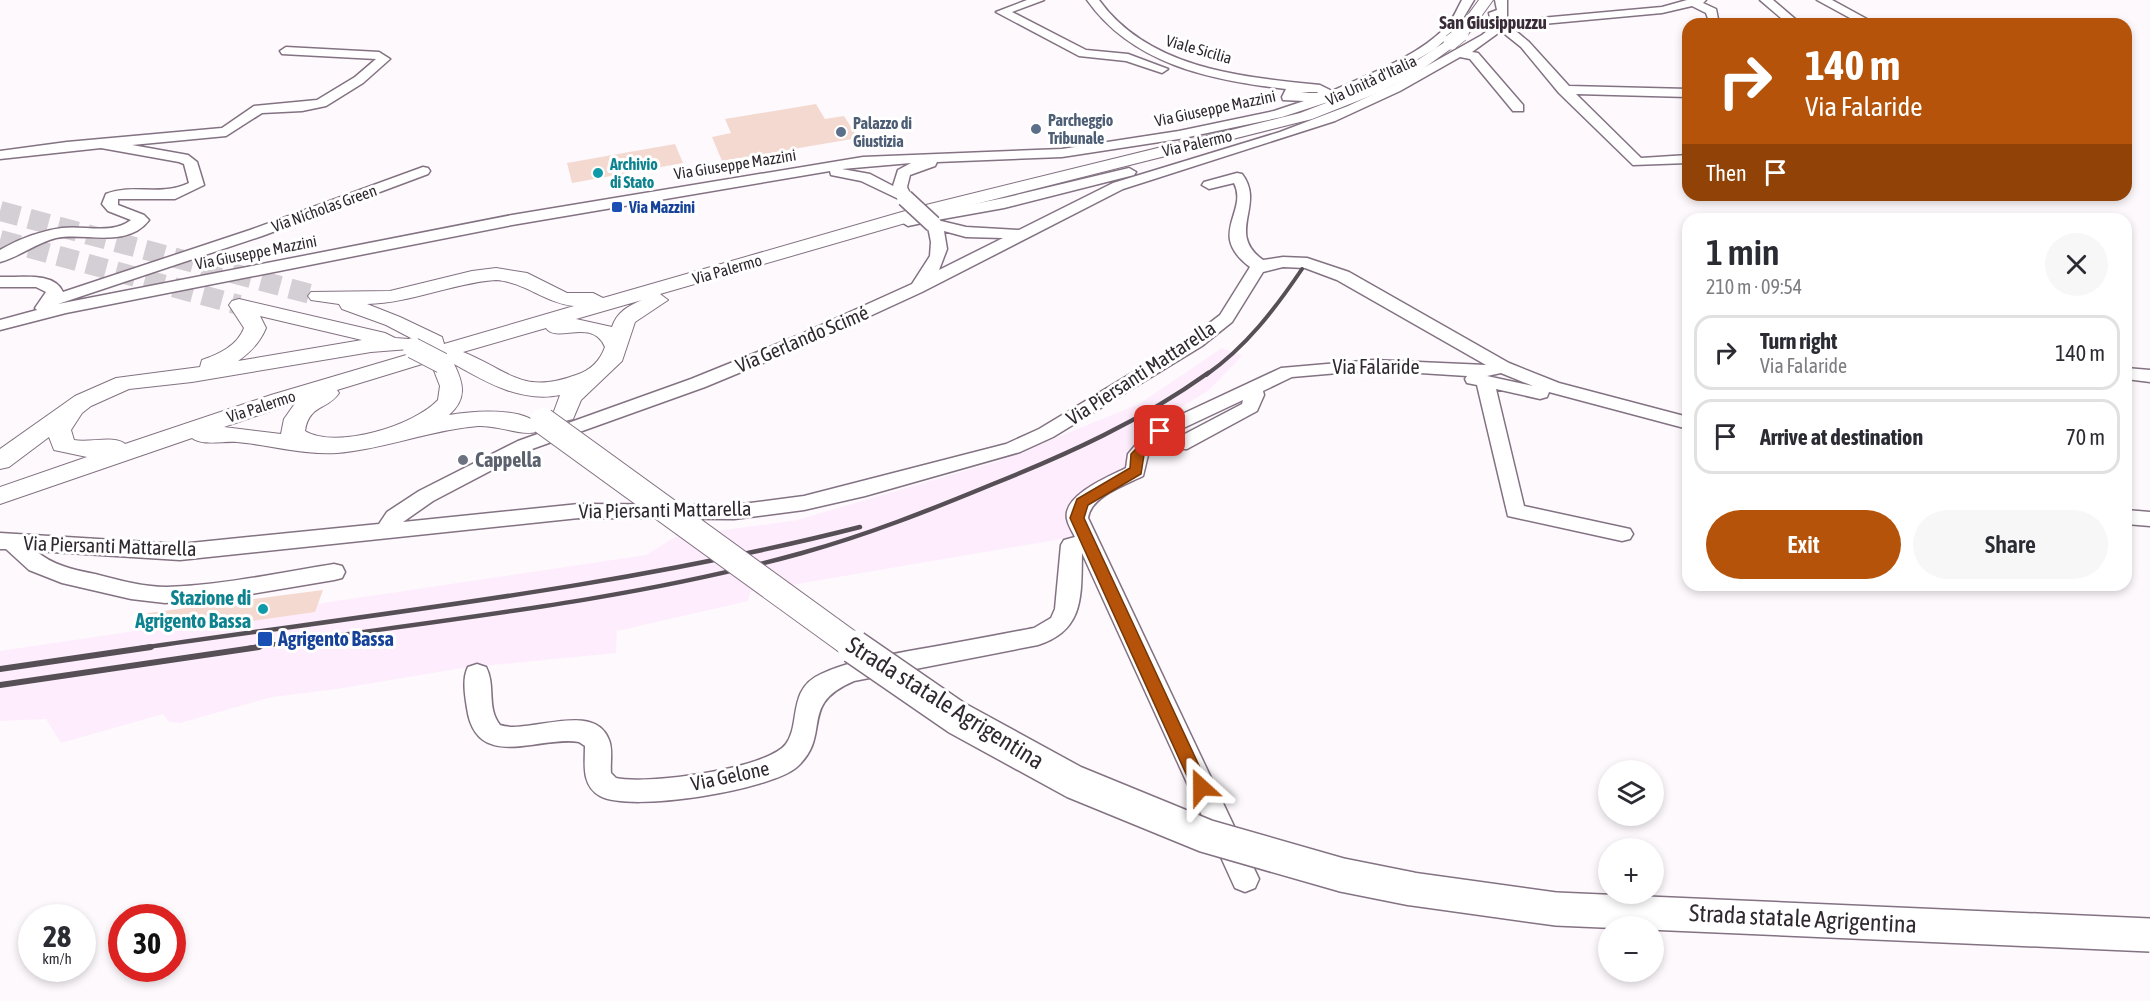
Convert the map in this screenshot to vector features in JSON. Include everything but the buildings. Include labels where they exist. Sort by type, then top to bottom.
[{"type":"main road","name":"Via Palermo","points":[[3,495],[279,399],[345,380],[430,351],[933,209],[1070,173],[1268,126],[1338,105],[1412,70],[1495,2]]},
{"type":"main road","points":[[632,486],[545,421],[368,311],[318,296],[361,299],[395,297],[458,280],[503,274],[517,276],[531,282],[553,298],[576,301],[601,298],[943,202],[1008,185],[1070,173]]},
{"type":"main road","points":[[545,421],[611,361],[625,320],[648,303],[817,243]]},
{"type":"main road","points":[[398,433],[439,412],[453,395],[454,387],[430,351],[418,320],[419,308],[429,296],[458,280]]},
{"type":"main road","points":[[345,380],[400,356],[486,332],[514,320],[535,300],[536,292],[531,282]]},
{"type":"main road","points":[[0,461],[74,408],[108,388],[203,368],[233,355],[245,346],[255,328],[251,318],[239,305],[430,351],[524,390],[564,388],[597,374]]},
{"type":"main road","points":[[316,445],[298,438],[293,433],[294,420],[308,404],[430,351],[560,326],[577,325],[607,333],[616,347]]},
{"type":"main road","points":[[142,381],[371,345],[430,351]]},
{"type":"main road","points":[[74,408],[59,430],[60,438],[63,445],[90,450],[129,443],[279,399]]},
{"type":"main road","points":[[63,474],[202,435],[244,434],[316,445],[339,445],[489,417],[519,422],[545,421],[573,432],[632,486]]},
{"type":"main road","name":"Strada statale Agrigentina","points":[[632,486],[894,675],[1006,748],[1074,783],[1162,821],[1259,855],[1370,883],[1476,901],[1556,909],[2150,935]]},
{"type":"street","points":[[1038,0],[1002,12],[1083,53],[1138,61],[1201,81],[1239,77],[1327,91],[1329,98],[1282,101],[1239,77]]},
{"type":"street","name":"Viale Sicilia","points":[[1093,0],[1113,26],[1146,50],[1170,60],[1239,77]]},
{"type":"street","name":"Via Giuseppe Mazzini","points":[[0,325],[37,314],[512,220],[768,176],[874,160],[1026,156],[1139,143],[1282,101],[1329,98],[1397,66],[1417,52],[1453,38],[1468,0]]},
{"type":"street","points":[[1766,0],[1788,18]]},
{"type":"street","points":[[1822,0],[1858,18]]},
{"type":"street","points":[[1495,2],[1496,29]]},
{"type":"street","name":"Via Unità d'Italia","points":[[1223,154],[1317,124],[1411,83],[1453,38],[1496,29],[1495,2]]},
{"type":"street","points":[[1496,29],[1632,14],[1698,2],[1712,11],[1712,18]]},
{"type":"street","points":[[1496,29],[1529,46],[1564,90],[1638,162],[1682,159]]},
{"type":"street","points":[[1453,38],[1474,56],[1518,108]]},
{"type":"street","points":[[0,155],[67,146],[226,132],[259,109],[302,107],[321,103],[359,80],[384,59],[379,56],[286,51]]},
{"type":"street","name":"Via Giuseppe Mazzini","points":[[1309,88],[1370,79]]},
{"type":"street","points":[[1161,152],[1261,124],[1291,91],[1309,88]]},
{"type":"street","points":[[1564,90],[1682,93]]},
{"type":"street","points":[[0,257],[26,243],[52,235],[76,231],[115,232],[139,223],[139,218],[113,208],[110,200],[114,195],[124,193],[175,195],[197,185],[190,162],[183,158],[101,144]]},
{"type":"street","points":[[817,243],[920,219],[1004,203],[1097,178],[1223,154]]},
{"type":"street","name":"Via Gerlando Scimé","points":[[387,529],[395,517],[426,496],[525,445],[719,375],[803,340],[916,288],[1118,186],[1149,174],[1223,154]]},
{"type":"street","points":[[905,198],[900,187],[900,179],[903,173],[919,165],[992,164],[1026,156]]},
{"type":"street","name":"Via Nicholas Green","points":[[52,301],[256,233],[423,171]]},
{"type":"street","points":[[768,176],[783,179],[827,172],[849,172],[876,181],[905,198],[933,224],[941,246],[938,257],[916,288]]},
{"type":"street","points":[[1209,184],[1237,177],[1242,181],[1245,190],[1236,241],[1247,259],[1260,266],[1298,262],[1343,276],[1503,367],[1560,390],[1682,422]]},
{"type":"street","points":[[933,224],[966,232],[1021,234]]},
{"type":"street","name":"Via Piersanti Mattarella","points":[[6,542],[180,552],[579,511],[745,510],[804,502],[865,489],[1012,448],[1046,433],[1196,342],[1226,318],[1260,266]]},
{"type":"street","points":[[0,282],[32,282],[49,285],[55,291],[52,301],[37,314]]},
{"type":"street","points":[[1406,365],[1596,407],[1627,408]]},
{"type":"street","name":"Via Falaride","points":[[1088,541],[1077,518],[1081,502],[1136,471],[1138,454],[1160,431],[1180,445],[1250,407],[1255,395],[1252,387],[1280,375],[1305,369],[1406,365],[1483,371],[1503,367]]},
{"type":"street","points":[[2132,374],[2150,376]]},
{"type":"street","points":[[1485,381],[1515,511],[1622,534]]},
{"type":"street","points":[[2132,518],[2150,519]]},
{"type":"street","points":[[1088,541],[1210,808],[1245,879]]},
{"type":"street","name":"Via Gelone","points":[[477,674],[480,713],[488,729],[507,738],[569,730],[585,732],[597,741],[599,778],[606,787],[617,792],[651,792],[763,771],[778,766],[795,754],[803,740],[807,703],[828,680],[850,672],[1038,636],[1050,631],[1060,623],[1065,611],[1072,545],[1088,541]]},
{"type":"street","points":[[6,542],[37,564],[70,576],[131,591],[165,595],[233,589],[334,572]]},
{"type":"shaded area","points":[[1222,348],[1242,356],[1209,390],[1164,418],[1164,422],[1127,452],[1128,467],[1070,514],[1073,537],[750,592],[748,601],[617,631],[616,653],[462,668],[337,689],[272,697],[180,723],[169,722],[163,714],[61,743],[46,719],[0,721],[0,651],[646,555],[675,537],[797,520],[999,461],[1139,404]]},
{"type":"tunnel","points":[[0,211],[318,296]]},
{"type":"tunnel","points":[[0,240],[239,305]]},
{"type":"railway","points":[[1206,375],[1247,340],[1302,269]]},
{"type":"railway","points":[[249,648],[598,597],[667,585],[802,553],[898,522],[1049,461],[1130,421],[1208,373]]},
{"type":"railway","points":[[141,648],[593,582],[771,548],[860,527]]},
{"type":"railway","points":[[0,669],[151,647]]},
{"type":"railway","points":[[0,685],[259,647]]},
{"type":"place","name":"Parcheggio Tribunale","points":[[1036,129]]},
{"type":"place","name":"Palazzo di Giustizia","points":[[841,132]]},
{"type":"place","name":"Archivio di Stato","points":[[598,173]]},
{"type":"place","name":"Via Mazzini","points":[[617,207]]},
{"type":"place","name":"Cappella","points":[[463,460]]},
{"type":"place","name":"Stazione di Agrigento Bassa","points":[[263,609]]},
{"type":"place","name":"Agrigento Bassa","points":[[265,639]]},
{"type":"district","name":"San Giusippuzzu","points":[[1493,23]]},
{"type":"route","points":[[1160,431],[1138,454],[1136,471],[1081,502],[1077,518],[1201,787]]}]
